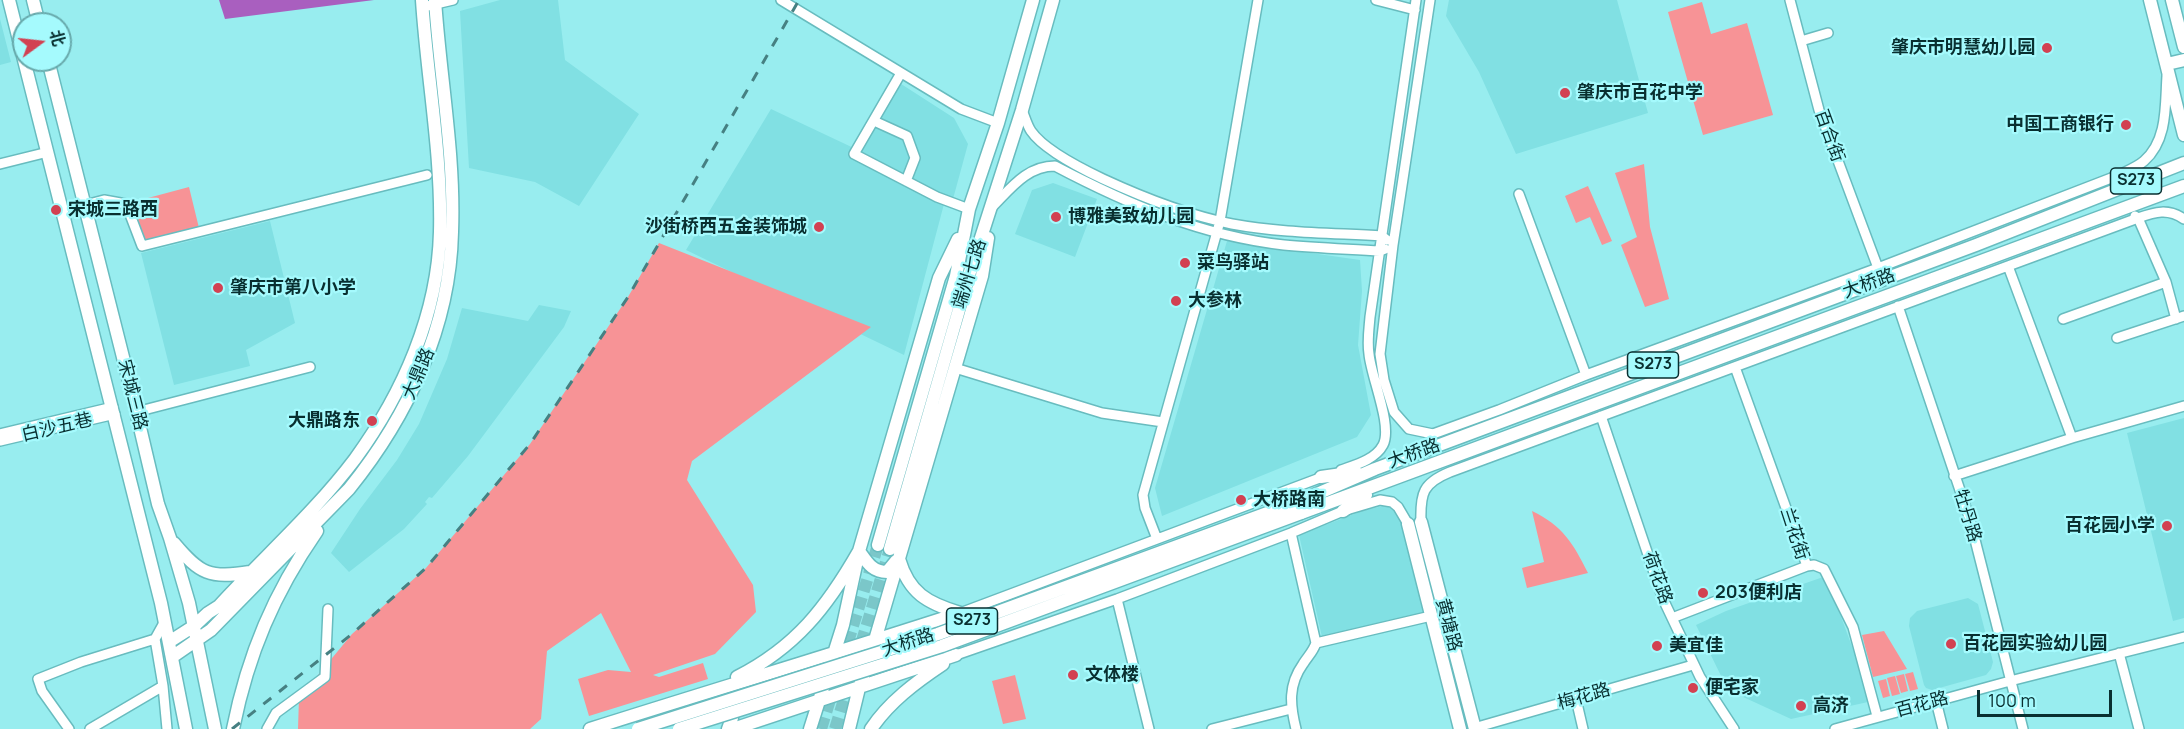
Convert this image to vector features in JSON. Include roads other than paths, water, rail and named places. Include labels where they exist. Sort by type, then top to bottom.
[{"type":"main road","name":"端州七路","points":[[888,551],[956,276],[969,209],[998,123],[1033,0]]},
{"type":"main road","name":"端州七路","points":[[888,551],[969,275],[1022,110],[1053,0]]},
{"type":"main road","points":[[2150,0],[2168,64],[2184,135]]},
{"type":"main road","points":[[2172,0],[2184,47]]},
{"type":"main road","name":"大鼎路","points":[[172,657],[212,630],[335,505],[366,469],[401,414],[421,373],[437,330],[447,284],[452,232],[451,175],[429,3]]},
{"type":"main road","name":"大鼎路","points":[[169,642],[219,606],[310,510],[354,459],[381,418],[405,375],[423,330],[433,288],[440,233],[429,3]]},
{"type":"main road","points":[[2168,64],[2184,60]]},
{"type":"main road","name":"宋城三路","points":[[27,72],[138,508],[165,621],[186,729]]},
{"type":"main road","name":"宋城三路","points":[[51,72],[158,504],[189,603],[215,729]]},
{"type":"main road","name":"大桥路","points":[[679,729],[942,646],[1302,507],[1375,469],[1976,245],[2184,163]]},
{"type":"main road","name":"大桥路","points":[[638,729],[938,634],[1302,507],[1382,484],[2184,186]]},
{"type":"main road","points":[[2089,201],[2097,219]]},
{"type":"main road","points":[[849,729],[859,688],[875,640],[888,551],[955,368],[982,276],[992,207]]},
{"type":"main road","points":[[810,729],[843,625],[859,551],[939,278],[966,221]]},
{"type":"main road","points":[[1321,477],[1375,469]]},
{"type":"main road","points":[[1343,511],[1382,484]]},
{"type":"main road","points":[[138,508],[145,512],[158,504]]},
{"type":"main road","points":[[232,729],[239,697],[264,621],[297,560],[335,505]]},
{"type":"main road","name":"黄塘路","points":[[1415,523],[1431,616],[1460,729]]},
{"type":"main road","name":"黄塘路","points":[[1415,523],[1474,728]]},
{"type":"main road","points":[[170,538],[201,570],[221,577],[250,572]]},
{"type":"main road","points":[[859,551],[869,566],[878,572],[887,572],[888,551]]},
{"type":"main road","points":[[715,689],[756,668],[792,639],[825,605],[859,551]]},
{"type":"main road","points":[[888,551],[909,583],[929,602],[965,611]]},
{"type":"main road","points":[[590,729],[965,611]]},
{"type":"main road","points":[[733,729],[956,655]]},
{"type":"main road","points":[[870,729],[882,713],[914,684],[956,655]]},
{"type":"main road","points":[[715,689],[730,707],[732,718],[728,729]]},
{"type":"street","points":[[429,3],[453,0]]},
{"type":"street","points":[[781,0],[961,109],[998,123]]},
{"type":"street","points":[[1157,539],[1145,508],[1143,495],[1220,221],[1258,0]]},
{"type":"street","points":[[1377,0],[1415,10]]},
{"type":"street","points":[[978,647],[966,640],[962,631],[965,611],[1361,463],[1376,454],[1384,444],[1386,426],[1369,355],[1370,317],[1416,0]]},
{"type":"street","points":[[1430,0],[1393,245],[1380,354],[1384,380],[1394,412],[1409,429],[1433,434],[1586,375],[1878,268],[2119,175],[2142,163],[2152,153],[2164,124],[2168,64]]},
{"type":"street","name":"百合街","points":[[1790,0],[1819,110],[1878,268]]},
{"type":"street","points":[[1801,41],[1828,33]]},
{"type":"street","points":[[901,73],[854,154],[937,197],[969,209]]},
{"type":"street","points":[[1022,110],[1031,130],[1040,142],[1084,170],[1135,194],[1188,213],[1220,221],[1285,231],[1382,236],[1393,245]]},
{"type":"street","points":[[874,121],[907,136],[915,158],[906,181]]},
{"type":"street","points":[[0,164],[48,152]]},
{"type":"street","points":[[992,207],[1020,178],[1034,169],[1055,166],[1130,204],[1180,222],[1217,232],[1282,245],[1380,251],[1393,245]]},
{"type":"street","points":[[84,205],[104,200],[126,204],[142,246],[427,175]]},
{"type":"street","points":[[1519,194],[1586,375]]},
{"type":"street","points":[[2138,218],[2146,200]]},
{"type":"street","points":[[1976,245],[2035,208]]},
{"type":"street","points":[[2117,338],[2180,318],[2138,218],[2119,210]]},
{"type":"street","points":[[956,655],[1117,599],[1343,511],[1380,500],[1392,502],[1415,523],[1422,495],[1428,485],[1436,478],[1450,472],[2158,211],[2170,212],[2184,219]]},
{"type":"street","points":[[1923,297],[1974,263]]},
{"type":"street","points":[[2008,266],[2072,438]]},
{"type":"street","points":[[2063,319],[2166,282]]},
{"type":"street","points":[[1803,296],[1864,286]]},
{"type":"street","name":"牡丹路","points":[[1898,306],[1970,520],[2024,729]]},
{"type":"street","points":[[136,412],[310,367]]},
{"type":"street","name":"兰花街","points":[[1672,618],[1807,566],[1735,367]]},
{"type":"street","points":[[955,368],[1101,414],[1162,422]]},
{"type":"street","points":[[1620,396],[1674,389]]},
{"type":"street","points":[[1954,476],[2072,438],[2184,406]]},
{"type":"street","points":[[0,439],[114,410]]},
{"type":"street","points":[[1443,444],[1499,410]]},
{"type":"street","name":"荷花路","points":[[1601,416],[1663,600],[1693,665],[1734,729]]},
{"type":"street","points":[[1450,472],[1468,453]]},
{"type":"street","points":[[1291,533],[1316,643],[1297,674],[1290,697],[1296,729]]},
{"type":"street","points":[[1807,566],[1814,565],[1824,569],[1835,588],[1853,627],[1877,716]]},
{"type":"street","points":[[1117,599],[1149,729]]},
{"type":"street","points":[[267,729],[276,713],[325,677],[328,609]]},
{"type":"street","points":[[1316,643],[1431,616]]},
{"type":"street","points":[[165,621],[155,639],[167,729]]},
{"type":"street","name":"百花路","points":[[1835,729],[1877,716],[2184,637]]},
{"type":"street","points":[[69,729],[42,691],[38,679],[81,662],[155,639]]},
{"type":"street","points":[[2119,653],[2139,729]]},
{"type":"street","name":"梅花路","points":[[1474,728],[1693,665]]},
{"type":"street","points":[[90,729],[163,686]]},
{"type":"street","points":[[1576,699],[1583,729]]},
{"type":"street","points":[[1936,701],[1943,729]]},
{"type":"street","points":[[1212,729],[1291,709]]},
{"type":"tunnel","points":[[821,729],[878,545]]},
{"type":"tunnel","points":[[835,729],[890,549]]},
{"type":"railway","points":[[232,729],[352,634],[426,568],[530,444],[628,297],[799,0]]},
{"type":"place","name":"肇庆市明慧幼儿园","points":[[2047,48]]},
{"type":"place","name":"肇庆市百花中学","points":[[1565,93]]},
{"type":"place","name":"中国工商银行","points":[[2126,125]]},
{"type":"place","name":"宋城三路西","points":[[56,210]]},
{"type":"place","name":"博雅美致幼儿园","points":[[1056,217]]},
{"type":"place","name":"沙街桥西五金装饰城","points":[[819,227]]},
{"type":"place","name":"菜鸟驿站","points":[[1185,263]]},
{"type":"place","name":"肇庆市第八小学","points":[[218,288]]},
{"type":"place","name":"大参林","points":[[1176,301]]},
{"type":"place","name":"大鼎路东","points":[[372,421]]},
{"type":"place","name":"大桥路南","points":[[1241,500]]},
{"type":"place","name":"百花园小学","points":[[2167,526]]},
{"type":"place","name":"203便利店","points":[[1703,593]]},
{"type":"place","name":"百花园实验幼儿园","points":[[1951,644]]},
{"type":"place","name":"美宜佳","points":[[1657,646]]},
{"type":"place","name":"文体楼","points":[[1073,675]]},
{"type":"place","name":"便宅家","points":[[1693,688]]},
{"type":"place","name":"高济","points":[[1801,706]]}]
